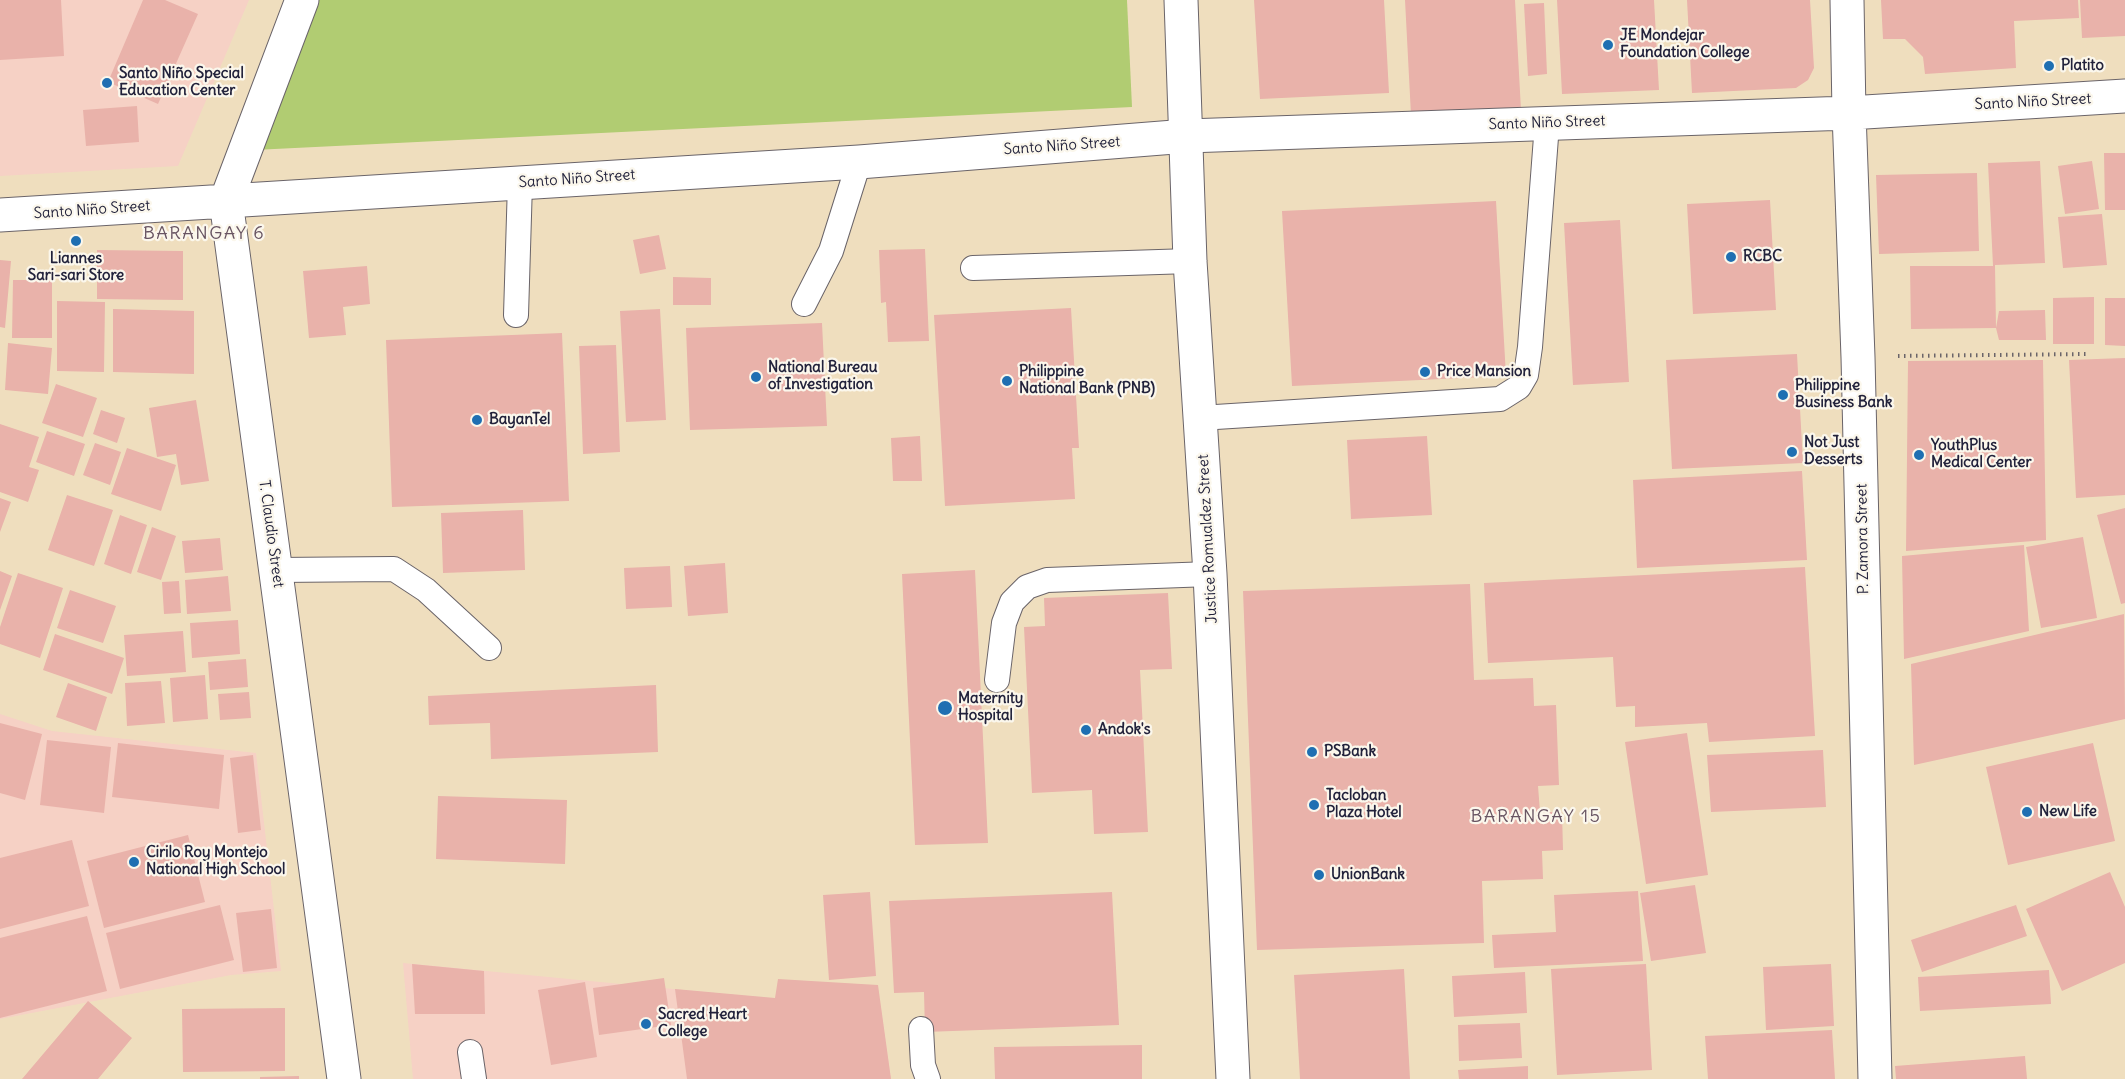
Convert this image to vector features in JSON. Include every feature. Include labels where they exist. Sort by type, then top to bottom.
[{"type":"street","name":"T. Claudio Street","points":[[302,0],[226,201],[344,1079]]},
{"type":"street","name":"Justice Romualdez Street","points":[[1181,0],[1190,261],[1210,574],[1233,1079]]},
{"type":"street","name":"P. Zamora Street","points":[[1847,0],[1875,1079]]},
{"type":"street","name":"Santo Niño Street","points":[[0,216],[859,162],[1186,136],[1849,113],[2125,96]]},
{"type":"lane","points":[[1200,418],[1500,399],[1519,387],[1526,375],[1530,347],[1547,123]]},
{"type":"lane","points":[[804,304],[831,251],[859,162]]},
{"type":"lane","points":[[516,315],[520,183]]},
{"type":"lane","points":[[974,268],[1190,261]]},
{"type":"lane","points":[[276,570],[394,568],[426,590],[489,648]]},
{"type":"lane","points":[[997,680],[1004,623],[1012,602],[1027,587],[1047,580],[1210,574]]},
{"type":"lane","points":[[921,1029],[923,1065],[928,1079]]},
{"type":"lane","points":[[470,1052],[474,1079]]},
{"type":"path","points":[[1858,357],[2086,354]]},
{"type":"shaded area","name":"Santo Niño Special Education Center","points":[[0,0],[249,0],[178,166],[0,176]]},
{"type":"shaded area","name":"Cirilo Roy Montejo National High School","points":[[0,714],[52,731],[256,753],[281,971],[231,975],[0,1019]]},
{"type":"shaded area","name":"Sacred Heart College","points":[[403,963],[881,1009],[891,1079],[413,1079]]},
{"type":"green space","points":[[315,0],[1127,0],[1132,107],[254,150]]},
{"type":"building","points":[[0,0],[61,0],[64,56],[0,60]]},
{"type":"building","points":[[143,0],[165,0],[198,14],[158,104],[108,82]]},
{"type":"building","points":[[1254,0],[1384,0],[1389,93],[1260,99]]},
{"type":"building","points":[[1405,0],[1515,0],[1521,110],[1411,115]]},
{"type":"building","name":"JE Mondejar Foundation College","points":[[1557,0],[1654,0],[1659,90],[1562,94]]},
{"type":"building","points":[[1687,0],[1810,0],[1814,68],[1808,80],[1796,88],[1692,93]]},
{"type":"building","points":[[1881,0],[2078,0],[2079,18],[2014,21],[2016,68],[1925,74],[1923,57],[1905,39],[1883,39]]},
{"type":"building","points":[[2080,0],[2125,0],[2125,36],[2082,38]]},
{"type":"building","points":[[1544,3],[1547,74],[1528,76],[1524,4]]},
{"type":"building","points":[[137,106],[139,142],[86,146],[83,110]]},
{"type":"building","points":[[2104,153],[2125,153],[2125,210],[2105,210]]},
{"type":"building","points":[[2040,161],[2045,263],[1995,265],[1996,328],[1911,329],[1910,266],[1993,266],[1988,163]]},
{"type":"building","points":[[2092,161],[2099,209],[2065,214],[2058,166]]},
{"type":"building","points":[[1977,173],[1979,251],[1879,254],[1876,175]]},
{"type":"building","name":"RCBC","points":[[1770,200],[1776,310],[1693,314],[1687,204]]},
{"type":"building","points":[[1496,201],[1506,376],[1292,386],[1282,211]]},
{"type":"building","points":[[2102,214],[2107,265],[2063,268],[2058,217]]},
{"type":"building","points":[[1620,220],[1629,382],[1573,385],[1564,223]]},
{"type":"building","points":[[659,235],[666,269],[640,274],[633,240]]},
{"type":"building","points":[[925,249],[929,341],[888,342],[886,302],[881,303],[879,250]]},
{"type":"building","points":[[97,250],[183,251],[183,300],[97,299]]},
{"type":"building","points":[[0,260],[11,261],[5,328],[0,327]]},
{"type":"building","points":[[367,266],[370,304],[343,307],[346,335],[309,338],[303,271]]},
{"type":"building","points":[[673,277],[711,278],[711,305],[673,305]]},
{"type":"building","points":[[13,280],[52,280],[52,338],[12,338]]},
{"type":"building","points":[[2094,297],[2094,344],[2053,344],[2053,298]]},
{"type":"building","points":[[2105,298],[2125,298],[2125,346],[2105,345]]},
{"type":"building","points":[[57,301],[105,302],[104,372],[57,371]]},
{"type":"building","name":"Philippine National Bank (PNB)","points":[[1071,308],[1079,448],[1072,448],[1075,499],[945,506],[934,315]]},
{"type":"building","points":[[113,309],[194,311],[194,374],[113,372]]},
{"type":"building","points":[[660,309],[666,420],[626,422],[620,311]]},
{"type":"building","points":[[2045,310],[2046,340],[1999,340],[1996,328],[1999,311]]},
{"type":"building","name":"National Bureau of Investigation","points":[[822,323],[827,426],[690,430],[686,328]]},
{"type":"building","name":"BayanTel","points":[[562,333],[569,501],[392,507],[386,340]]},
{"type":"building","points":[[8,343],[52,348],[48,394],[5,390]]},
{"type":"building","points":[[616,345],[620,452],[583,454],[579,346]]},
{"type":"building","points":[[1797,354],[1803,463],[1672,469],[1666,360]]},
{"type":"building","points":[[2125,358],[2125,495],[2076,498],[2069,360]]},
{"type":"building","points":[[2043,360],[2046,540],[1906,551],[1908,361]]},
{"type":"building","points":[[56,384],[97,398],[83,437],[42,423]]},
{"type":"building","points":[[196,400],[209,481],[181,485],[176,454],[157,457],[149,408]]},
{"type":"building","points":[[101,410],[125,418],[117,443],[93,434]]},
{"type":"building","points":[[0,424],[39,437],[29,467],[39,470],[28,502],[0,492]]},
{"type":"building","points":[[47,431],[85,444],[74,476],[36,462]]},
{"type":"building","points":[[920,436],[922,481],[893,481],[891,438]]},
{"type":"building","points":[[1427,436],[1432,515],[1351,519],[1347,440]]},
{"type":"building","points":[[95,443],[121,452],[110,485],[83,475]]},
{"type":"building","points":[[127,448],[176,465],[161,511],[111,494]]},
{"type":"building","points":[[1802,471],[1807,560],[1637,568],[1633,480]]},
{"type":"building","points":[[67,495],[113,510],[94,566],[48,550]]},
{"type":"building","points":[[0,498],[11,502],[0,532]]},
{"type":"building","points":[[2125,508],[2125,603],[2121,604],[2097,515]]},
{"type":"building","points":[[523,510],[525,570],[443,573],[441,513]]},
{"type":"building","points":[[120,515],[147,525],[131,574],[104,564]]},
{"type":"building","points":[[152,527],[176,536],[161,580],[137,572]]},
{"type":"building","points":[[2083,537],[2097,618],[2041,628],[2026,547]]},
{"type":"building","points":[[220,538],[223,570],[185,573],[182,541]]},
{"type":"building","points":[[2024,545],[2029,631],[1904,659],[1902,556]]},
{"type":"building","points":[[725,563],[728,613],[688,616],[684,566]]},
{"type":"building","points":[[670,566],[672,607],[626,609],[624,568]]},
{"type":"building","points":[[1805,567],[1815,736],[1709,742],[1707,723],[1635,727],[1635,706],[1616,707],[1613,657],[1488,663],[1484,583]]},
{"type":"building","name":"Maternity Hospital","points":[[975,570],[988,843],[915,845],[902,574]]},
{"type":"building","points":[[0,571],[12,576],[0,610]]},
{"type":"building","points":[[18,573],[63,588],[40,658],[0,644],[0,627]]},
{"type":"building","points":[[228,576],[231,611],[187,614],[185,580]]},
{"type":"building","points":[[179,581],[181,613],[164,614],[162,582]]},
{"type":"building","points":[[1470,584],[1474,680],[1533,678],[1534,706],[1556,705],[1559,785],[1538,786],[1540,812],[1562,812],[1563,850],[1542,851],[1543,879],[1482,881],[1484,943],[1257,950],[1243,591]]},
{"type":"building","points":[[70,590],[116,606],[103,643],[57,628]]},
{"type":"building","name":"Andok's","points":[[1168,593],[1172,669],[1140,670],[1148,832],[1094,834],[1092,790],[1032,793],[1024,627],[1045,626],[1044,598]]},
{"type":"building","points":[[2124,614],[2125,719],[1914,765],[1911,664]]},
{"type":"building","points":[[238,620],[240,654],[192,658],[190,623]]},
{"type":"building","points":[[183,631],[186,672],[127,676],[124,635]]},
{"type":"building","points":[[55,634],[124,658],[112,694],[43,670]]},
{"type":"building","points":[[246,659],[248,687],[210,690],[208,662]]},
{"type":"building","points":[[205,675],[208,719],[173,722],[170,678]]},
{"type":"building","points":[[161,681],[165,723],[127,726],[125,683]]},
{"type":"building","points":[[68,683],[107,697],[96,731],[56,717]]},
{"type":"building","points":[[656,685],[658,752],[491,759],[490,723],[429,725],[428,696]]},
{"type":"building","points":[[249,692],[251,718],[220,720],[218,694]]},
{"type":"building","points":[[0,723],[42,734],[25,800],[0,793]]},
{"type":"building","points":[[1687,733],[1708,875],[1646,884],[1625,742]]},
{"type":"building","points":[[47,740],[111,747],[104,813],[40,805]]},
{"type":"building","points":[[118,743],[224,755],[219,809],[112,797]]},
{"type":"building","points":[[2093,743],[2115,841],[2008,865],[1986,767]]},
{"type":"building","points":[[1823,750],[1826,807],[1711,812],[1707,755]]},
{"type":"building","points":[[253,755],[261,830],[238,833],[230,758]]},
{"type":"building","points":[[438,796],[567,800],[565,864],[436,859]]},
{"type":"building","points":[[188,835],[205,902],[104,928],[87,861]]},
{"type":"building","points":[[72,840],[89,906],[0,929],[0,858]]},
{"type":"building","points":[[2110,872],[2125,907],[2125,963],[2062,991],[2026,909]]},
{"type":"building","points":[[1695,885],[1706,953],[1651,961],[1640,893]]},
{"type":"building","points":[[1638,891],[1643,961],[1494,968],[1492,935],[1556,932],[1554,895]]},
{"type":"building","points":[[870,892],[876,976],[829,980],[823,895]]},
{"type":"building","points":[[1112,892],[1119,1025],[925,1032],[924,992],[894,993],[889,901]]},
{"type":"building","points":[[220,905],[234,960],[120,989],[106,933]]},
{"type":"building","points":[[2016,905],[2027,936],[1922,972],[1911,940]]},
{"type":"building","points":[[271,909],[277,968],[243,972],[236,913]]},
{"type":"building","points":[[87,916],[107,991],[0,1018],[0,938]]},
{"type":"building","points":[[412,964],[484,971],[485,1014],[415,1014]]},
{"type":"building","points":[[1646,964],[1652,1070],[1557,1075],[1551,969]]},
{"type":"building","points":[[1831,964],[1834,1026],[1766,1030],[1763,967]]},
{"type":"building","points":[[1404,969],[1410,1079],[1300,1079],[1294,975]]},
{"type":"building","points":[[2049,970],[2051,1004],[1920,1011],[1918,977]]},
{"type":"building","points":[[1525,972],[1527,1013],[1454,1017],[1452,976]]},
{"type":"building","points":[[664,978],[671,1025],[599,1035],[593,988]]},
{"type":"building","points":[[778,979],[878,985],[891,1079],[687,1079],[675,989],[775,998]]},
{"type":"building","points":[[585,982],[597,1057],[551,1065],[538,990]]},
{"type":"building","points":[[88,1001],[132,1038],[98,1079],[22,1079]]},
{"type":"building","points":[[285,1008],[285,1071],[183,1072],[182,1009]]},
{"type":"building","points":[[1520,1023],[1522,1058],[1459,1061],[1458,1025]]},
{"type":"building","points":[[1832,1030],[1835,1079],[1708,1079],[1705,1036]]},
{"type":"building","points":[[1142,1045],[1142,1079],[995,1079],[994,1047]]},
{"type":"building","points":[[2025,1056],[2027,1079],[1896,1079],[1895,1066]]},
{"type":"building","points":[[1528,1066],[1528,1079],[1459,1079],[1458,1070]]},
{"type":"building","points":[[299,1076],[299,1079],[260,1079],[260,1077]]},
{"type":"place","name":"JE Mondejar Foundation College","points":[[1608,45]]},
{"type":"place","name":"Platito","points":[[2049,66]]},
{"type":"place","name":"Santo Niño Special Education Center","points":[[107,83]]},
{"type":"place","name":"Liannes Sari-sari Store","points":[[76,241]]},
{"type":"place","name":"RCBC","points":[[1731,257]]},
{"type":"place","name":"Price Mansion","points":[[1425,372]]},
{"type":"place","name":"National Bureau of Investigation","points":[[756,377]]},
{"type":"place","name":"Philippine National Bank (PNB)","points":[[1007,381]]},
{"type":"place","name":"Philippine Business Bank","points":[[1783,395]]},
{"type":"place","name":"BayanTel","points":[[477,420]]},
{"type":"place","name":"Not Just Desserts","points":[[1792,452]]},
{"type":"place","name":"YouthPlus Medical Center","points":[[1919,455]]},
{"type":"place","name":"Maternity Hospital","points":[[945,708]]},
{"type":"place","name":"Andok's","points":[[1086,730]]},
{"type":"place","name":"PSBank","points":[[1312,752]]},
{"type":"place","name":"Tacloban Plaza Hotel","points":[[1314,805]]},
{"type":"place","name":"New Life","points":[[2027,812]]},
{"type":"place","name":"Cirilo Roy Montejo National High School","points":[[134,862]]},
{"type":"place","name":"UnionBank","points":[[1319,875]]},
{"type":"place","name":"Sacred Heart College","points":[[646,1024]]},
{"type":"district","name":"BARANGAY 6","points":[[204,234]]},
{"type":"district","name":"BARANGAY 15","points":[[1536,817]]}]
